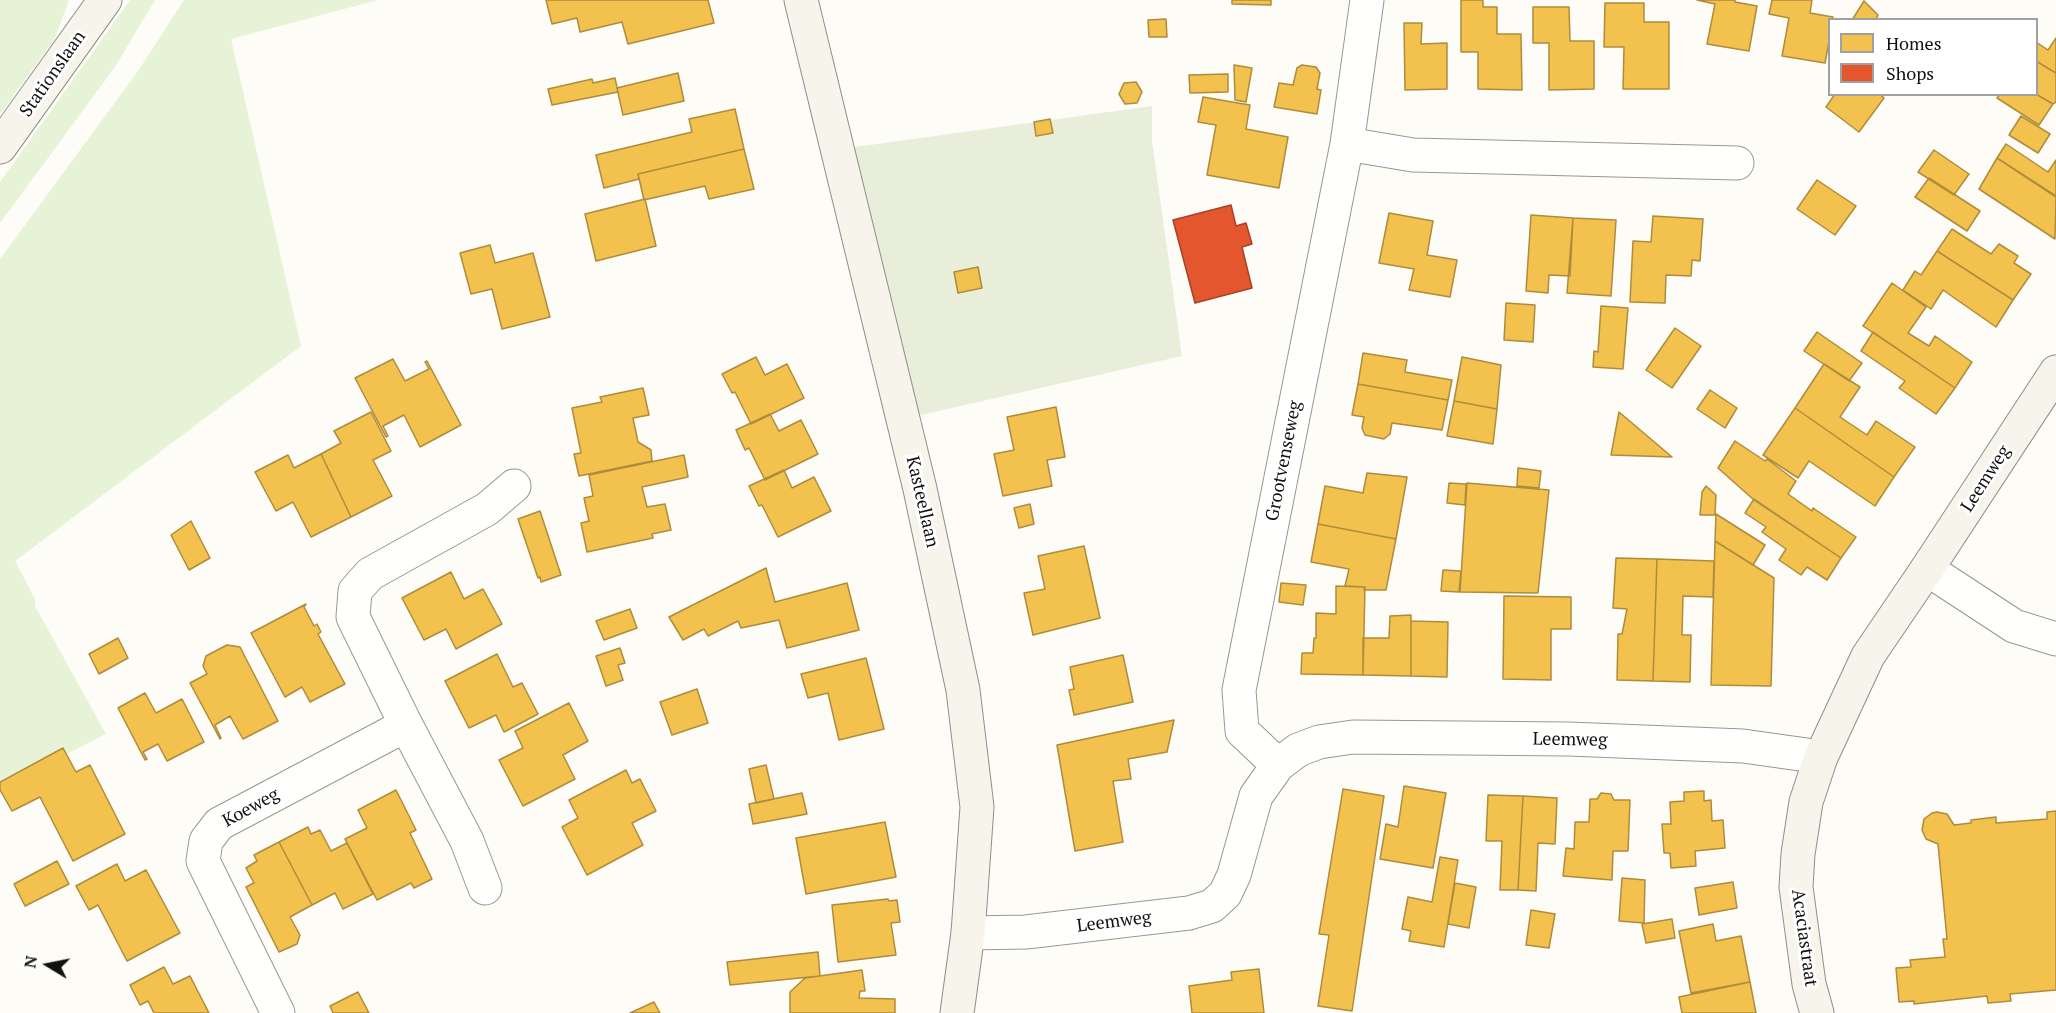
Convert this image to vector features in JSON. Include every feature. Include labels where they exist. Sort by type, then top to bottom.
[{"type":"street","name":"Stationslaan","points":[[0,147],[105,0]]},
{"type":"street","name":"Kasteellaan","points":[[801,0],[920,489],[963,690],[977,807],[968,933],[957,1013]]},
{"type":"street","name":"Grootvenseweg","points":[[1278,765],[1242,731],[1239,690],[1347,144],[1367,0]]},
{"type":"street","points":[[1347,144],[1413,154],[1737,163]]},
{"type":"street","name":"Leemweg","points":[[968,933],[1026,932],[1189,913],[1212,906],[1225,894],[1230,885],[1256,796],[1278,765],[1298,750],[1319,742],[1353,737],[1569,739],[1743,746],[1821,758],[1868,656],[2056,372]]},
{"type":"street","points":[[485,888],[467,841],[353,617],[356,591],[369,574],[487,509],[514,486]]},
{"type":"street","points":[[1927,570],[2014,626],[2056,639]]},
{"type":"street","name":"Koeweg","points":[[278,1013],[203,861],[206,841],[219,824],[406,725]]},
{"type":"street","name":"Acaciastraat","points":[[1817,1013],[1809,984],[1796,887],[1806,802],[1821,758]]},
{"type":"green space","points":[[0,0],[69,0],[55,38],[0,114]]},
{"type":"green space","points":[[130,0],[155,0],[115,67],[0,223],[0,182]]},
{"type":"green space","points":[[184,0],[378,0],[231,39],[301,346],[15,561],[35,599],[35,606],[106,734],[67,754],[63,748],[0,781],[0,259],[138,71]]},
{"type":"green space","points":[[1152,106],[1152,141],[1182,356],[912,417],[848,148]]},
{"type":"building: Homes","points":[[546,0],[708,0],[714,23],[628,44],[622,22],[580,32],[577,18],[552,24]]},
{"type":"building: Homes","points":[[1232,0],[1271,0],[1271,5],[1232,4]]},
{"type":"building: Homes","points":[[1461,0],[1483,0],[1483,7],[1497,7],[1497,34],[1521,34],[1522,90],[1478,89],[1478,52],[1461,52]]},
{"type":"building: Homes","points":[[1697,0],[1735,0],[1735,2],[1757,6],[1749,51],[1707,44],[1715,4]]},
{"type":"building: Homes","points":[[1772,0],[1812,0],[1810,13],[1833,17],[1828,18],[1828,47],[1825,63],[1782,56],[1789,18],[1769,14]]},
{"type":"building: Homes","points":[[1864,1],[1878,15],[1877,18],[1853,18]]},
{"type":"building: Homes","points":[[1605,3],[1644,3],[1644,22],[1669,22],[1669,89],[1623,89],[1624,47],[1604,47]]},
{"type":"building: Homes","points":[[1533,7],[1569,7],[1570,41],[1594,41],[1594,89],[1549,90],[1549,43],[1533,43]]},
{"type":"building: Homes","points":[[1166,19],[1167,37],[1149,37],[1148,20]]},
{"type":"building: Homes","points":[[1404,23],[1422,23],[1421,44],[1447,43],[1447,89],[1405,90]]},
{"type":"building: Homes","points":[[2056,38],[2056,73],[2038,62],[2038,43],[2048,50]]},
{"type":"building: Homes","points":[[2038,62],[2056,73],[2056,102],[2053,104],[2038,95]]},
{"type":"building: Homes","points":[[1234,65],[1252,68],[1246,102],[1235,100]]},
{"type":"building: Homes","points":[[1302,65],[1316,67],[1320,73],[1317,89],[1321,90],[1317,114],[1274,107],[1279,83],[1293,85],[1297,68]]},
{"type":"building: Homes","points":[[678,73],[684,101],[623,115],[617,88]]},
{"type":"building: Homes","points":[[1228,74],[1228,92],[1190,93],[1189,75]]},
{"type":"building: Homes","points":[[615,78],[618,92],[552,105],[548,89],[592,79],[593,83]]},
{"type":"building: Homes","points":[[1136,82],[1142,92],[1137,103],[1125,104],[1119,94],[1124,83]]},
{"type":"building: Homes","points":[[2038,95],[2053,104],[2039,125],[1997,98],[1998,96]]},
{"type":"building: Homes","points":[[1834,96],[1882,96],[1884,98],[1859,132],[1826,107]]},
{"type":"building: Homes","points":[[1203,97],[1250,105],[1246,129],[1288,137],[1279,188],[1207,175],[1216,125],[1198,122]]},
{"type":"building: Homes","points":[[735,109],[744,149],[638,174],[639,179],[604,188],[596,155],[692,132],[689,119]]},
{"type":"building: Homes","points":[[2021,116],[2050,134],[2038,153],[2009,135]]},
{"type":"building: Homes","points":[[1050,119],[1053,133],[1036,136],[1034,122]]},
{"type":"building: Homes","points":[[2006,144],[2048,172],[2056,160],[2056,196],[1997,158]]},
{"type":"building: Homes","points":[[744,149],[754,189],[709,199],[705,186],[644,200],[638,174]]},
{"type":"building: Homes","points":[[1934,150],[1969,174],[1954,195],[1918,172]]},
{"type":"building: Homes","points":[[1997,158],[2056,197],[2055,239],[1979,189]]},
{"type":"building: Homes","points":[[1929,178],[1980,211],[1967,231],[1915,197]]},
{"type":"building: Homes","points":[[1817,180],[1856,206],[1835,235],[1797,209]]},
{"type":"building: Homes","points":[[645,199],[656,246],[596,261],[585,214]]},
{"type":"building: Homes","points":[[1389,213],[1433,221],[1427,255],[1457,260],[1450,297],[1409,290],[1414,269],[1379,263]]},
{"type":"building: Homes","points":[[1531,215],[1573,218],[1570,276],[1549,275],[1548,293],[1526,291]]},
{"type":"building: Homes","points":[[1653,216],[1703,219],[1700,261],[1692,260],[1691,276],[1666,275],[1665,303],[1630,302],[1633,241],[1651,242]]},
{"type":"building: Homes","points":[[1573,218],[1616,220],[1611,296],[1567,293]]},
{"type":"building: Homes","points":[[1952,229],[1991,254],[1999,244],[2018,256],[2014,263],[2031,274],[2013,300],[1937,251]]},
{"type":"building: Homes","points":[[490,245],[495,263],[533,253],[550,317],[502,329],[492,289],[471,294],[460,253]]},
{"type":"building: Homes","points":[[1937,251],[2013,300],[1996,327],[1943,290],[1931,309],[1903,290],[1915,271],[1921,275]]},
{"type":"building: Homes","points":[[978,267],[982,288],[958,293],[954,272]]},
{"type":"building: Homes","points":[[1892,283],[1926,307],[1908,333],[1929,346],[1935,336],[1972,362],[1955,388],[1863,326]]},
{"type":"building: Homes","points":[[1506,303],[1535,305],[1533,342],[1504,340]]},
{"type":"building: Homes","points":[[1601,306],[1628,308],[1623,369],[1593,367],[1594,351],[1598,352]]},
{"type":"building: Homes","points":[[1675,328],[1701,346],[1672,388],[1646,370]]},
{"type":"building: Homes","points":[[1817,332],[1862,363],[1849,381],[1804,351]]},
{"type":"building: Homes","points":[[1873,332],[1955,388],[1936,414],[1899,388],[1905,381],[1861,351]]},
{"type":"building: Homes","points":[[1363,353],[1407,360],[1405,372],[1452,380],[1448,400],[1358,384]]},
{"type":"building: Homes","points":[[756,357],[765,375],[787,364],[804,398],[751,424],[735,392],[732,393],[722,374]]},
{"type":"building: Homes","points":[[1462,357],[1501,365],[1497,409],[1454,401]]},
{"type":"building: Homes","points":[[393,359],[405,381],[429,369],[425,362],[427,361],[461,425],[420,447],[404,415],[383,426],[388,436],[386,437],[355,378]]},
{"type":"building: Homes","points":[[1824,364],[1860,387],[1840,417],[1867,435],[1876,421],[1915,447],[1894,477],[1795,408]]},
{"type":"building: Homes","points":[[1358,384],[1448,400],[1442,430],[1392,423],[1390,434],[1384,439],[1365,435],[1362,428],[1364,417],[1352,415]]},
{"type":"building: Homes","points":[[643,388],[649,415],[633,418],[638,442],[651,450],[652,461],[579,476],[574,454],[581,453],[572,408],[602,402],[600,397]]},
{"type":"building: Homes","points":[[1710,390],[1737,408],[1725,428],[1697,409]]},
{"type":"building: Homes","points":[[1454,401],[1497,409],[1493,444],[1447,436]]},
{"type":"building: Homes","points":[[1056,407],[1065,457],[1047,460],[1052,486],[1003,496],[994,454],[1014,450],[1007,417]]},
{"type":"building: Homes","points":[[1795,408],[1894,477],[1875,506],[1809,461],[1798,478],[1763,455]]},
{"type":"building: Homes","points":[[371,412],[391,451],[373,460],[392,496],[351,517],[321,454],[341,443],[334,431]]},
{"type":"building: Homes","points":[[1619,412],[1672,457],[1611,455]]},
{"type":"building: Homes","points":[[770,414],[779,431],[801,420],[818,454],[765,480],[749,448],[745,450],[736,430]]},
{"type":"building: Homes","points":[[1735,441],[1765,461],[1767,459],[1796,481],[1788,494],[1856,537],[1841,558],[1754,500],[1718,468]]},
{"type":"building: Homes","points":[[321,454],[351,517],[311,537],[293,502],[276,511],[255,472],[288,455],[294,468]]},
{"type":"building: Homes","points":[[684,455],[688,477],[642,487],[647,507],[665,504],[671,530],[652,534],[653,538],[587,552],[581,523],[589,521],[584,498],[593,496],[589,475]]},
{"type":"building: Homes","points":[[1518,468],[1541,471],[1539,488],[1517,486]]},
{"type":"building: Homes","points":[[784,470],[792,488],[814,477],[831,511],[778,537],[762,505],[759,506],[749,486]]},
{"type":"building: Homes","points":[[1367,473],[1407,477],[1396,539],[1318,524],[1325,486],[1363,493]]},
{"type":"building: Homes","points":[[1449,483],[1466,484],[1465,505],[1447,503]]},
{"type":"building: Homes","points":[[1467,483],[1549,490],[1538,593],[1460,592]]},
{"type":"building: Homes","points":[[1706,486],[1716,495],[1715,515],[1700,515],[1702,492]]},
{"type":"building: Homes","points":[[1754,499],[1841,558],[1827,580],[1807,567],[1801,575],[1779,560],[1786,549],[1762,532],[1766,527],[1745,513]]},
{"type":"building: Homes","points":[[1030,504],[1034,524],[1019,528],[1014,508]]},
{"type":"building: Homes","points":[[540,511],[561,575],[541,582],[518,519]]},
{"type":"building: Homes","points":[[1716,514],[1765,545],[1753,565],[1715,541]]},
{"type":"building: Homes","points":[[191,521],[210,558],[189,570],[171,535]]},
{"type":"building: Homes","points":[[1318,524],[1396,539],[1386,590],[1364,590],[1365,587],[1345,586],[1349,569],[1311,562]]},
{"type":"building: Homes","points":[[1715,541],[1774,578],[1771,686],[1711,685]]},
{"type":"building: Homes","points":[[1084,546],[1100,618],[1033,635],[1024,593],[1045,589],[1038,556]]},
{"type":"building: Homes","points":[[1616,558],[1657,559],[1653,681],[1617,680],[1618,634],[1622,634],[1627,609],[1613,608]]},
{"type":"building: Homes","points":[[1657,559],[1714,561],[1713,597],[1683,596],[1682,635],[1691,635],[1690,682],[1653,681]]},
{"type":"building: Homes","points":[[766,568],[775,602],[847,583],[859,630],[787,648],[779,620],[741,628],[738,621],[708,636],[704,629],[683,640],[669,617]]},
{"type":"building: Homes","points":[[1443,570],[1461,571],[1459,592],[1441,591]]},
{"type":"building: Homes","points":[[451,572],[464,599],[483,589],[502,624],[456,649],[446,629],[424,640],[402,598]]},
{"type":"building: Homes","points":[[1281,583],[1306,585],[1303,605],[1279,602]]},
{"type":"building: Homes","points":[[1336,586],[1365,587],[1363,675],[1301,674],[1302,653],[1313,653],[1314,638],[1316,638],[1316,613],[1336,614]]},
{"type":"building: Homes","points":[[1504,596],[1571,597],[1571,629],[1551,629],[1551,680],[1503,679]]},
{"type":"building: Homes","points":[[306,604],[304,607],[314,626],[317,624],[321,632],[318,634],[345,684],[310,702],[302,687],[285,697],[251,633]]},
{"type":"building: Homes","points":[[630,609],[637,628],[604,640],[596,621]]},
{"type":"building: Homes","points":[[1411,615],[1411,676],[1363,675],[1363,638],[1389,638],[1390,616]]},
{"type":"building: Homes","points":[[1411,621],[1448,622],[1447,677],[1411,676]]},
{"type":"building: Homes","points":[[118,638],[128,658],[99,674],[89,654]]},
{"type":"building: Homes","points":[[227,645],[240,647],[278,721],[243,739],[230,716],[215,725],[220,739],[190,683],[207,674],[203,666],[206,656]]},
{"type":"building: Homes","points":[[620,648],[625,663],[618,665],[623,680],[606,686],[596,656]]},
{"type":"building: Homes","points":[[497,654],[513,687],[522,683],[538,714],[504,732],[496,715],[469,728],[445,681]]},
{"type":"building: Homes","points":[[1123,655],[1133,702],[1074,715],[1069,690],[1074,689],[1070,667]]},
{"type":"building: Homes","points":[[866,658],[884,729],[839,740],[828,693],[808,698],[801,674]]},
{"type":"building: Homes","points":[[697,689],[708,723],[672,735],[660,702]]},
{"type":"building: Homes","points":[[145,693],[156,713],[182,699],[204,742],[167,761],[158,744],[143,752],[147,759],[145,760],[118,708]]},
{"type":"building: Homes","points":[[569,703],[588,741],[563,755],[575,779],[523,806],[499,760],[523,748],[515,731]]},
{"type":"building: Homes","points":[[1174,720],[1167,752],[1128,759],[1131,779],[1113,781],[1123,842],[1075,851],[1057,745]]},
{"type":"building: Homes","points":[[63,748],[76,772],[90,765],[125,834],[73,861],[40,797],[12,811],[0,790],[0,782]]},
{"type":"building: Homes","points":[[766,765],[774,799],[756,803],[749,769]]},
{"type":"building: Homes","points":[[626,770],[632,783],[640,779],[656,811],[632,823],[643,845],[587,875],[562,827],[578,818],[569,800]]},
{"type":"building: Homes","points":[[1404,786],[1446,793],[1433,868],[1380,859],[1386,824],[1398,827]]},
{"type":"building: Homes","points":[[1343,789],[1384,796],[1352,1011],[1318,1006],[1329,935],[1319,934]]},
{"type":"building: Homes","points":[[396,790],[416,830],[410,833],[432,879],[414,888],[411,883],[377,900],[345,839],[367,828],[358,810]]},
{"type":"building: Homes","points":[[1704,791],[1704,801],[1711,800],[1712,821],[1723,820],[1725,848],[1695,851],[1696,866],[1671,868],[1670,853],[1664,853],[1662,824],[1671,824],[1670,802],[1684,801],[1684,792]]},
{"type":"building: Homes","points":[[802,793],[807,814],[753,824],[749,804]]},
{"type":"building: Homes","points":[[1601,793],[1611,794],[1614,800],[1630,800],[1628,851],[1613,851],[1612,880],[1563,876],[1566,848],[1574,849],[1575,822],[1589,822],[1590,799],[1597,799]]},
{"type":"building: Homes","points":[[1488,795],[1523,796],[1518,890],[1500,890],[1502,841],[1486,841]]},
{"type":"building: Homes","points":[[1523,796],[1557,798],[1555,844],[1538,843],[1536,891],[1518,890]]},
{"type":"building: Homes","points":[[2056,811],[2056,990],[2010,994],[2011,1001],[1988,1003],[1987,996],[1914,1004],[1914,1001],[1899,1002],[1896,968],[1911,967],[1910,960],[1945,957],[1943,939],[1947,939],[1938,844],[1926,839],[1922,830],[1924,819],[1937,812],[1947,814],[1954,825],[1996,817],[1996,823],[2047,819],[2047,812]]},
{"type":"building: Homes","points":[[885,822],[896,877],[806,894],[796,838]]},
{"type":"building: Homes","points":[[308,827],[311,834],[320,830],[331,851],[347,843],[373,894],[343,909],[335,893],[312,905],[279,842]]},
{"type":"building: Homes","points":[[279,842],[312,905],[290,917],[300,935],[297,944],[279,952],[246,887],[254,883],[246,868],[257,861],[254,855]]},
{"type":"building: Homes","points":[[1440,857],[1458,860],[1444,947],[1409,941],[1411,931],[1402,929],[1408,897],[1432,902]]},
{"type":"building: Homes","points":[[57,861],[69,884],[25,906],[14,884]]},
{"type":"building: Homes","points":[[117,864],[125,881],[146,870],[180,933],[127,961],[98,905],[89,910],[76,886]]},
{"type":"building: Homes","points":[[1622,878],[1645,880],[1644,923],[1619,921]]},
{"type":"building: Homes","points":[[1733,882],[1737,908],[1699,915],[1695,888]]},
{"type":"building: Homes","points":[[1455,883],[1476,887],[1469,928],[1448,924]]},
{"type":"building: Homes","points":[[888,899],[889,901],[897,900],[900,922],[891,923],[896,955],[838,962],[832,905]]},
{"type":"building: Homes","points":[[1531,910],[1555,914],[1549,948],[1526,945]]},
{"type":"building: Homes","points":[[1672,919],[1675,938],[1646,943],[1642,924]]},
{"type":"building: Homes","points":[[1713,924],[1716,941],[1741,936],[1750,982],[1691,993],[1679,931]]},
{"type":"building: Homes","points":[[818,952],[820,976],[730,985],[727,962]]},
{"type":"building: Homes","points":[[164,967],[173,984],[190,976],[209,1013],[154,1013],[148,1001],[140,1005],[130,985]]},
{"type":"building: Homes","points":[[1259,969],[1264,1013],[1192,1013],[1189,986],[1232,980],[1231,972]]},
{"type":"building: Homes","points":[[862,970],[865,991],[860,991],[859,998],[895,999],[895,1013],[790,1013],[790,992],[805,978]]},
{"type":"building: Homes","points":[[1750,982],[1756,1013],[1682,1013],[1679,997]]},
{"type":"building: Homes","points":[[358,992],[369,1013],[333,1013],[330,1006]]},
{"type":"building: Homes","points":[[654,1002],[660,1013],[630,1013]]},
{"type":"building: Shops","points":[[1231,205],[1236,226],[1246,223],[1252,244],[1242,247],[1252,288],[1195,303],[1173,220]]}]
